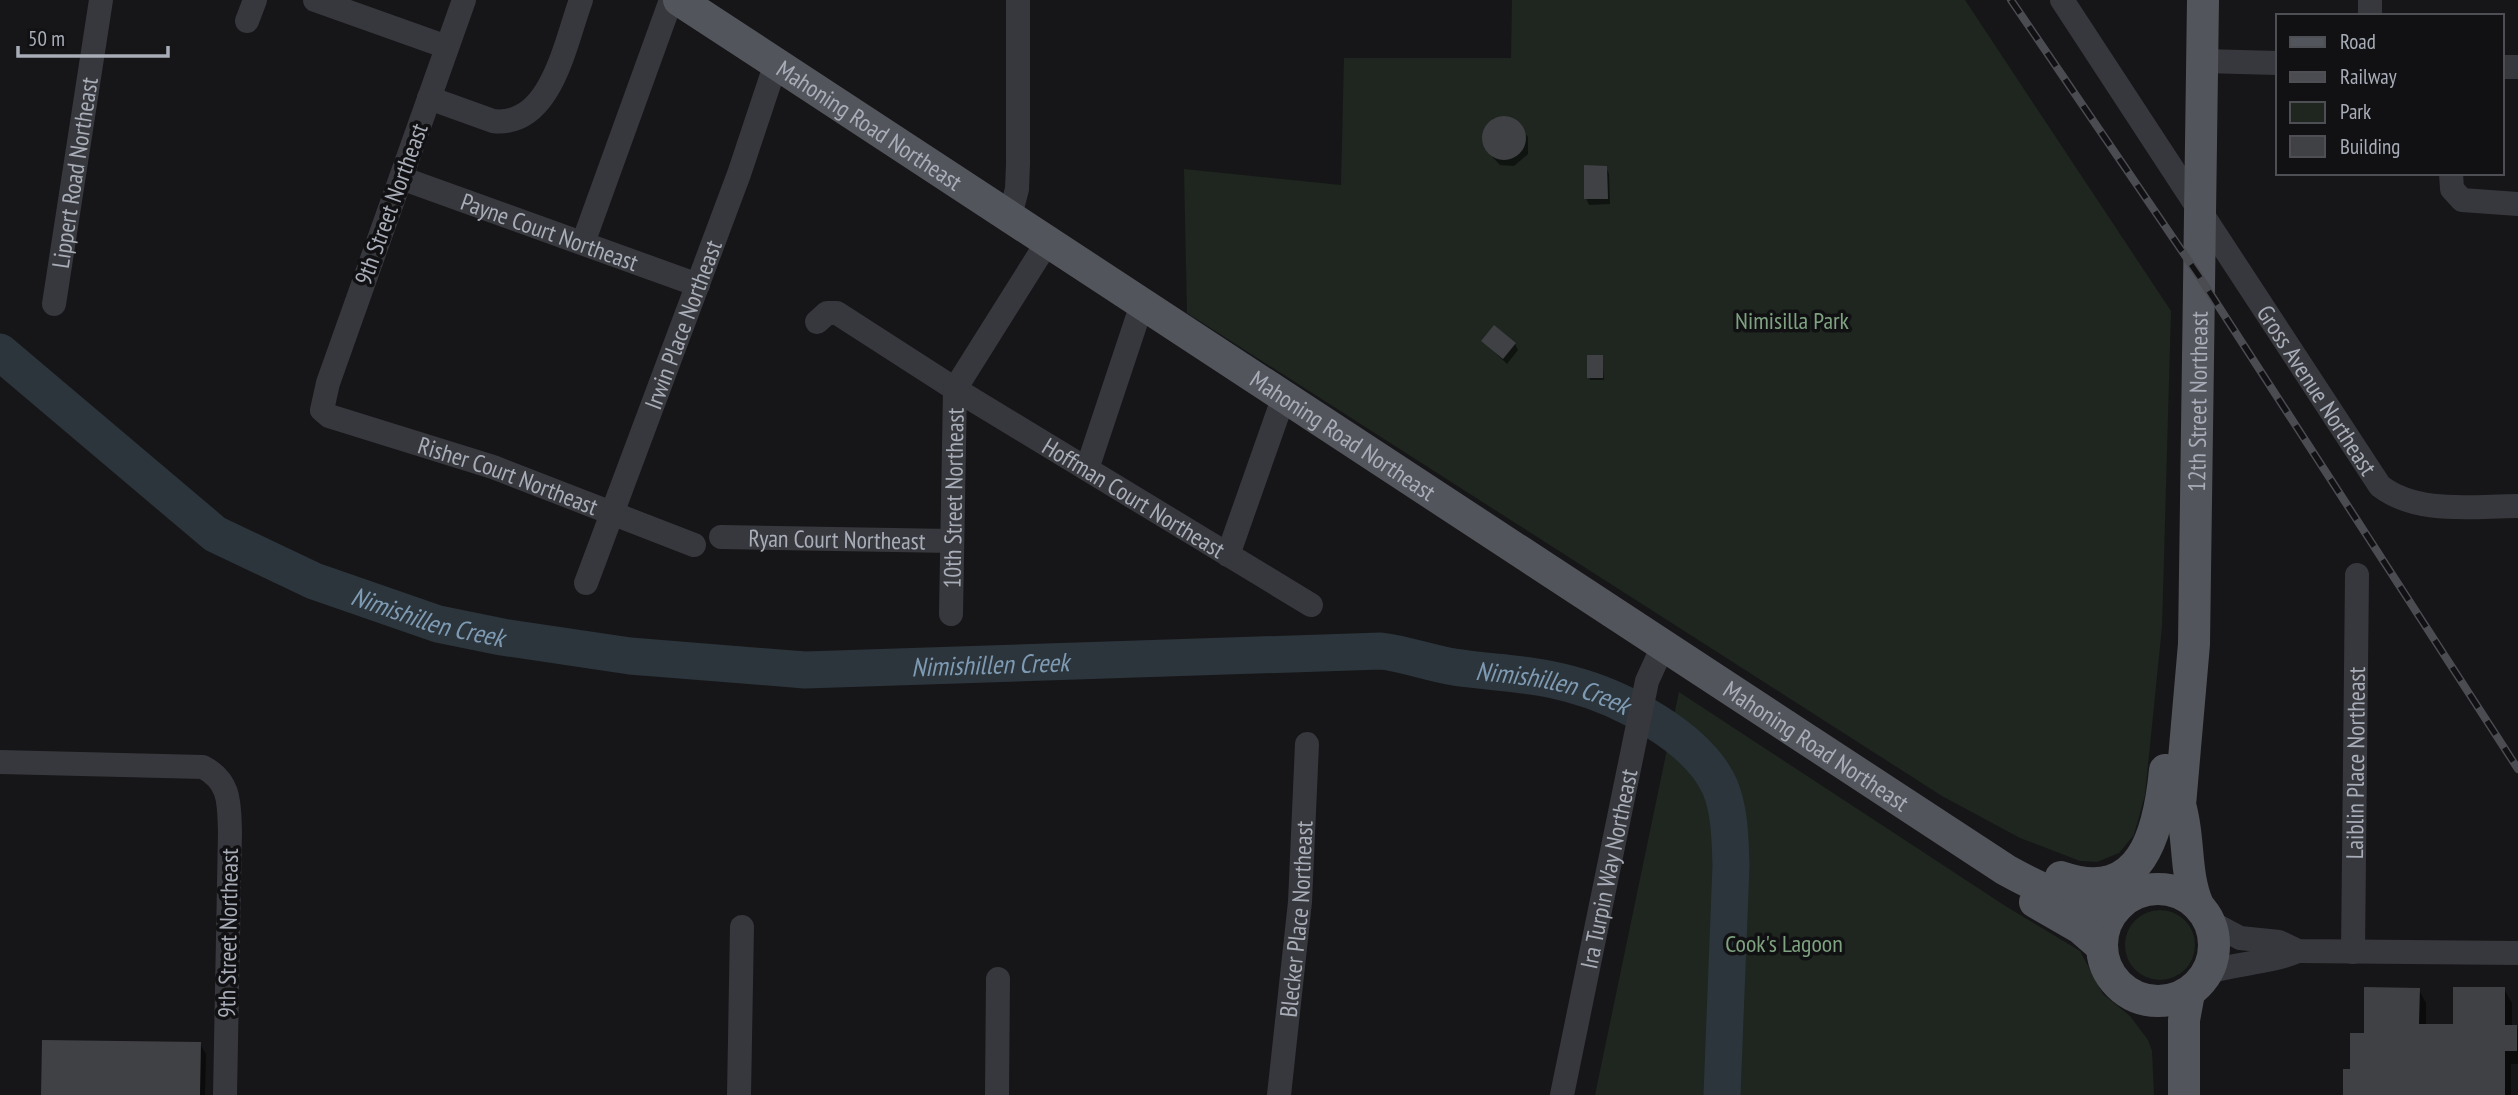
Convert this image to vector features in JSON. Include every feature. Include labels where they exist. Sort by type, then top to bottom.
[{"type":"main road","name":"Mahoning Road Northeast","points":[[679,0],[2007,870],[2046,892],[2072,901],[2127,899]]},
{"type":"main road","name":"12th Street Northeast","points":[[2127,899],[2155,871],[2180,805],[2193,644],[2203,0]]},
{"type":"main road","points":[[1920,813],[1944,813],[2012,855],[2069,880],[2101,883],[2127,873],[2143,856],[2158,821],[2174,685],[2193,644]]},
{"type":"main road","name":"12th Street Northeast","points":[[2180,805],[2187,830],[2189,880],[2204,914]]},
{"type":"main road","name":"Mahoning Road Northeast","points":[[2007,870],[2039,906],[2080,928],[2102,947]]},
{"type":"main road","points":[[2184,1090],[2184,1020],[2215,944],[2204,914],[2183,894],[2152,889],[2127,899],[2105,926],[2102,947],[2113,979],[2130,994],[2145,1000],[2165,1002],[2198,982]]},
{"type":"main road","points":[[2145,1000],[2160,1026],[2169,1060],[2184,1090]]},
{"type":"street","name":"Lippert Road Northeast","points":[[54,304],[101,0]]},
{"type":"street","points":[[315,0],[346,5],[447,47]]},
{"type":"street","name":"9th Street Northeast","points":[[322,410],[328,383],[464,0]]},
{"type":"street","points":[[429,98],[493,121],[504,122],[527,115],[538,106],[548,87],[581,0]]},
{"type":"street","points":[[583,243],[671,0]]},
{"type":"street","points":[[1010,216],[1017,190],[1018,164],[1018,0]]},
{"type":"street","name":"Gross Avenue Northeast","points":[[2062,0],[2380,486],[2392,495],[2423,504],[2518,506]]},
{"type":"street","points":[[2203,61],[2276,63]]},
{"type":"street","name":"Irwin Place Northeast","points":[[586,583],[698,285],[776,64]]},
{"type":"street","name":"Payne Court Northeast","points":[[401,178],[698,285]]},
{"type":"street","points":[[2454,185],[2468,202],[2518,204]]},
{"type":"street","name":"10th Street Northeast","points":[[951,614],[955,389],[1048,242]]},
{"type":"street","points":[[1087,469],[1142,304]]},
{"type":"street","points":[[817,322],[827,313],[837,313],[955,389]]},
{"type":"street","name":"Hoffman Court Northeast","points":[[955,389],[1311,605]]},
{"type":"street","points":[[1228,555],[1284,396]]},
{"type":"street","name":"Risher Court Northeast","points":[[322,410],[329,416],[493,467],[694,545]]},
{"type":"street","name":"Ryan Court Northeast","points":[[720,537],[952,541]]},
{"type":"street","name":"Laiblin Place Northeast","points":[[2353,952],[2357,575]]},
{"type":"street","name":"Ira Turpin Way Northeast","points":[[1562,1095],[1647,681],[1664,644]]},
{"type":"street","name":"Blecker Place Northeast","points":[[1279,1095],[1300,902],[1307,744]]},
{"type":"street","name":"9th Street Northeast","points":[[0,762],[203,767],[216,774],[227,789],[225,1095]]},
{"type":"street","points":[[2204,914],[2240,938],[2279,942],[2298,951],[2518,953]]},
{"type":"street","points":[[739,1095],[742,927]]},
{"type":"street","points":[[2198,982],[2245,963],[2278,960],[2298,951]]},
{"type":"street","points":[[997,1095],[998,979]]},
{"type":"green space","name":"Nimisilla Park","points":[[1512,0],[1965,0],[2171,311],[2162,627],[2145,795],[2134,835],[2119,853],[2097,862],[2080,861],[2020,838],[1942,796],[1187,313],[1184,169],[1341,185],[1344,58],[1511,58]]},
{"type":"green space","name":"Cook's Lagoon","points":[[1679,692],[2007,907],[2080,951],[2103,994],[2130,1016],[2148,1040],[2152,1051],[2154,1095],[1595,1095]]},
{"type":"green space","points":[[2160,910],[2185,920],[2195,945],[2185,970],[2160,980],[2135,970],[2125,945],[2135,920]]},
{"type":"building","points":[[1504,116],[1513,117],[1520,122],[1525,129],[1525,147],[1520,154],[1513,159],[1504,160],[1495,159],[1488,154],[1483,147],[1482,138],[1483,129],[1488,122],[1495,117]]},
{"type":"building","points":[[1584,165],[1607,166],[1608,199],[1584,199]]},
{"type":"building","points":[[1494,325],[1516,343],[1503,359],[1481,341]]},
{"type":"building","points":[[1587,355],[1603,355],[1603,378],[1587,378]]},
{"type":"building","points":[[2364,987],[2420,988],[2419,1024],[2453,1024],[2453,987],[2505,987],[2505,1025],[2517,1025],[2517,1051],[2505,1051],[2505,1095],[2343,1095],[2343,1069],[2350,1069],[2350,1033],[2364,1033]]},
{"type":"building","points":[[42,1040],[201,1042],[200,1095],[41,1095]]},
{"type":"waterway","name":"Nimishillen Creek","points":[[0,352],[215,534],[314,581],[438,624],[502,637],[630,656],[805,670],[1381,651],[1454,667],[1555,680],[1611,699],[1656,722],[1694,752],[1720,787],[1726,806],[1731,865],[1722,1095]]},
{"type":"railway","points":[[2011,0],[2199,276],[2518,769]]}]
